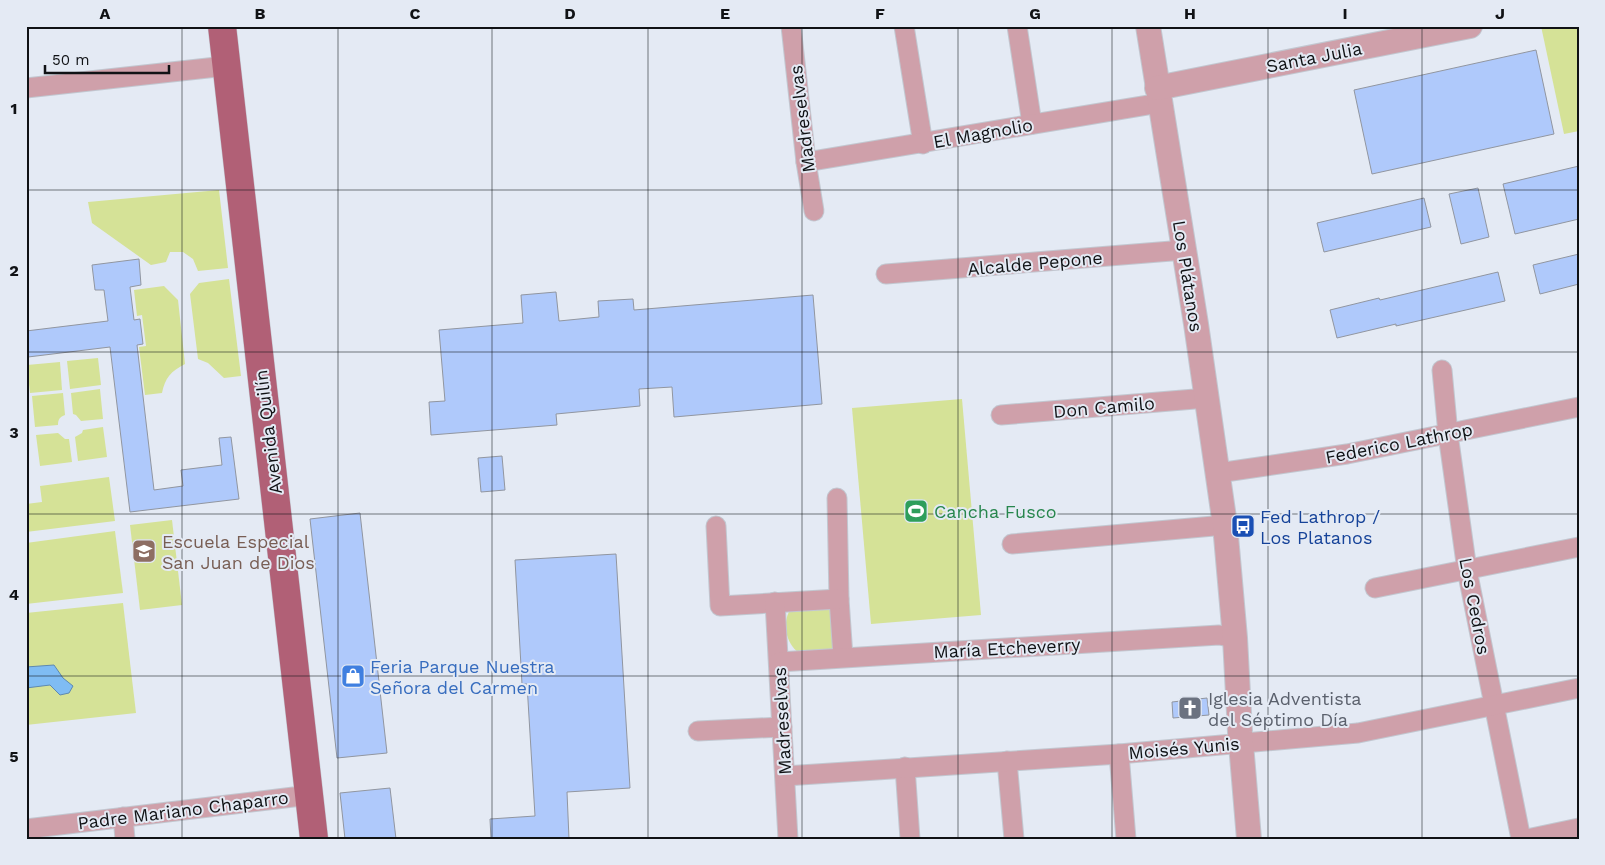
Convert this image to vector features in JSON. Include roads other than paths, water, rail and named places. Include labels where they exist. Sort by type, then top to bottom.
[{"type":"main road","name":"Avenida Quilín","points":[[222,26],[314,839]]},
{"type":"street","name":"Madreselvas","points":[[791,26],[806,162],[814,211]]},
{"type":"street","points":[[904,26],[924,144]]},
{"type":"street","points":[[1017,26],[1032,124]]},
{"type":"street","name":"Los Plátanos","points":[[1148,26],[1226,525],[1249,839]]},
{"type":"street","name":"Santa Julia","points":[[1159,96],[1455,28]]},
{"type":"street","points":[[26,88],[226,66]]},
{"type":"street","name":"El Magnolio","points":[[806,162],[924,144],[1032,124],[1159,96]]},
{"type":"street","name":"Alcalde Pepone","points":[[886,274],[1184,250]]},
{"type":"street","name":"Los Cedros","points":[[1442,370],[1448,434],[1467,570],[1521,839]]},
{"type":"street","name":"Don Camilo","points":[[1000,415],[1207,398]]},
{"type":"street","name":"Federico Lathrop","points":[[1218,473],[1347,454],[1579,407]]},
{"type":"street","points":[[837,498],[839,599],[843,657]]},
{"type":"street","points":[[1012,544],[1226,525]]},
{"type":"street","points":[[716,526],[720,606],[839,599]]},
{"type":"street","points":[[1375,588],[1579,547]]},
{"type":"street","name":"Madreselvas","points":[[775,602],[788,839]]},
{"type":"street","name":"María Etcheverry","points":[[779,662],[1219,635],[1235,638]]},
{"type":"street","name":"Moisés Yunis","points":[[785,776],[1119,754],[1358,733],[1579,688]]},
{"type":"street","points":[[698,731],[782,727]]},
{"type":"street","points":[[1119,754],[1126,839]]},
{"type":"street","points":[[1007,761],[1014,839]]},
{"type":"street","points":[[905,767],[910,839]]},
{"type":"street","name":"Padre Mariano Chaparro","points":[[26,829],[310,795]]},
{"type":"street","points":[[124,817],[125,839]]},
{"type":"street","points":[[1527,839],[1579,828]]},
{"type":"water","points":[[54,665],[63,678],[73,686],[69,693],[60,695],[50,685],[26,688],[26,667]]},
{"type":"place","name":"Cancha Fusco","points":[[916,511]]},
{"type":"place","name":"Fed Lathrop / Los Platanos","points":[[1243,526]]},
{"type":"place","name":"Escuela Especial San Juan de Dios","points":[[144,551]]},
{"type":"place","name":"Feria Parque Nuestra Señora del Carmen","points":[[353,676]]},
{"type":"place","name":"Iglesia Adventista del Séptimo Día","points":[[1190,708]]}]
